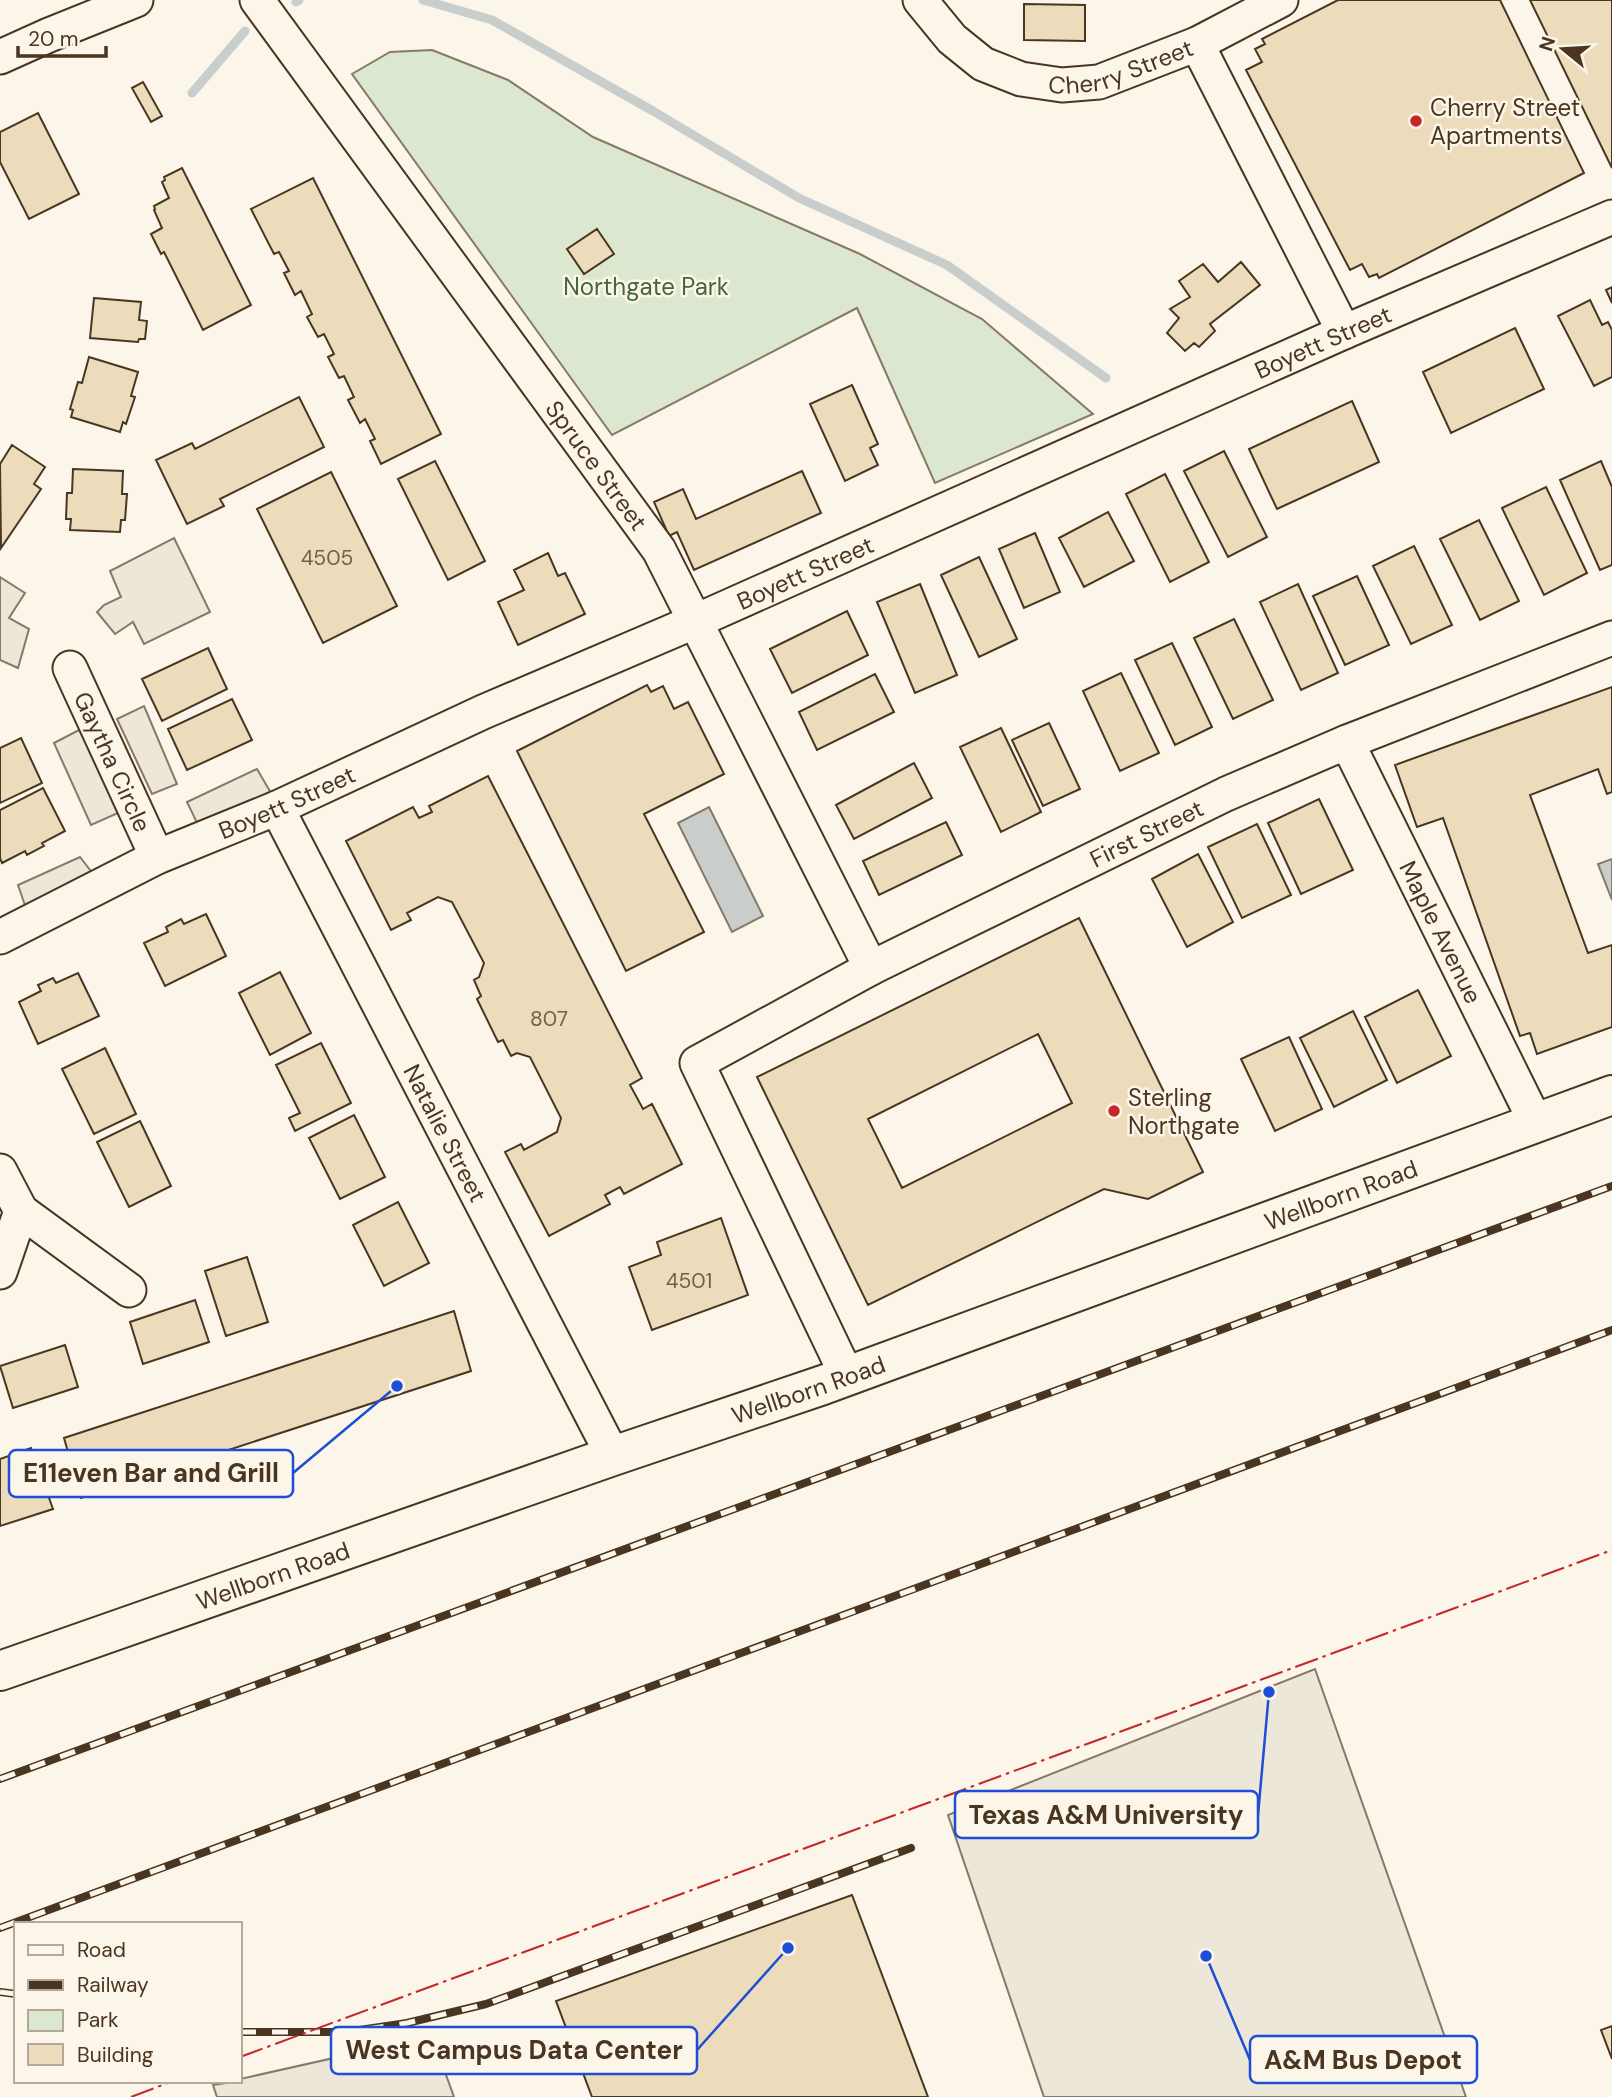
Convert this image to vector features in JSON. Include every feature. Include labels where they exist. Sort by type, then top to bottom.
[{"type":"main road","name":"Wellborn Road","points":[[0,1671],[846,1376],[1612,1095]]},
{"type":"street","points":[[0,57],[136,0]]},
{"type":"street","name":"Spruce Street","points":[[257,0],[659,550],[871,968]]},
{"type":"street","name":"Cherry Street","points":[[920,0],[952,39],[983,64],[1021,79],[1062,85],[1099,82],[1197,44],[1344,332]]},
{"type":"street","points":[[1197,44],[1281,0]]},
{"type":"street","name":"Boyett Street","points":[[0,937],[157,857],[277,808],[483,712],[696,621],[1344,332],[1612,217]]},
{"type":"street","name":"First Street","points":[[846,1376],[696,1063],[871,968],[1226,794],[1348,742],[1612,638]]},
{"type":"street","name":"Gaytha Circle","points":[[70,668],[157,857]]},
{"type":"street","name":"Maple Avenue","points":[[1348,742],[1536,1123]]},
{"type":"street","name":"Natalie Street","points":[[277,808],[613,1456]]},
{"type":"street","points":[[0,1171],[21,1211],[129,1290]]},
{"type":"street","points":[[0,1272],[21,1211]]},
{"type":"green space","name":"Northgate Park","points":[[432,50],[508,80],[593,137],[860,254],[982,319],[1093,414],[935,483],[857,308],[612,435],[352,74],[390,52]]},
{"type":"shaded area","points":[[174,538],[210,612],[144,644],[133,622],[115,634],[97,612],[104,605],[121,597],[110,571]]},
{"type":"shaded area","points":[[0,577],[25,593],[9,618],[29,629],[18,668],[0,660]]},
{"type":"shaded area","points":[[144,706],[177,784],[152,794],[117,719]]},
{"type":"shaded area","points":[[81,729],[118,813],[91,825],[54,743]]},
{"type":"shaded area","points":[[257,769],[271,793],[199,827],[187,802]]},
{"type":"shaded area","points":[[709,807],[763,916],[732,932],[678,823]]},
{"type":"shaded area","points":[[80,857],[97,879],[27,911],[18,885]]},
{"type":"shaded area","points":[[1612,859],[1612,900],[1598,864]]},
{"type":"shaded area","points":[[1315,1669],[1466,2097],[1044,2097],[948,1815]]},
{"type":"shaded area","points":[[432,2036],[454,2097],[217,2097],[213,2085],[242,2083],[242,2079]]},
{"type":"building","name":"Cherry Street Apartments","points":[[1338,0],[1500,0],[1584,173],[1379,278],[1377,274],[1369,277],[1362,264],[1350,270],[1246,70],[1262,62],[1255,49],[1265,44],[1262,39]]},
{"type":"building","points":[[1530,0],[1612,0],[1612,168]]},
{"type":"building","points":[[1024,4],[1085,5],[1085,41],[1024,40]]},
{"type":"building","points":[[143,82],[162,116],[151,122],[132,88]]},
{"type":"building","points":[[38,113],[79,194],[29,219],[0,162],[0,132]]},
{"type":"building","points":[[182,168],[251,305],[203,330],[164,252],[161,254],[151,234],[162,228],[154,206],[169,198],[162,182],[164,177]]},
{"type":"building","points":[[313,178],[441,434],[381,464],[370,441],[375,439],[365,419],[360,423],[348,400],[354,397],[344,376],[339,378],[328,357],[334,354],[324,334],[318,337],[307,317],[312,314],[301,291],[295,295],[284,273],[289,271],[279,252],[274,254],[251,209]]},
{"type":"building","points":[[597,229],[614,254],[584,274],[567,249]]},
{"type":"building","points":[[1241,262],[1260,285],[1210,324],[1215,331],[1199,347],[1194,343],[1185,351],[1167,333],[1179,318],[1170,309],[1190,297],[1179,281],[1203,264],[1218,282]]},
{"type":"building","points":[[1612,287],[1612,303],[1606,290]]},
{"type":"building","points":[[94,298],[141,302],[139,320],[147,321],[145,339],[139,339],[138,342],[90,338]]},
{"type":"building","points":[[1590,300],[1602,325],[1608,322],[1612,330],[1612,377],[1594,386],[1558,316]]},
{"type":"building","points":[[1515,328],[1544,389],[1451,433],[1423,372]]},
{"type":"building","points":[[89,357],[138,372],[131,396],[135,397],[126,424],[123,422],[120,432],[71,417],[73,410],[70,409],[78,382],[82,383]]},
{"type":"building","points":[[852,385],[878,444],[870,448],[878,465],[845,481],[810,404]]},
{"type":"building","points":[[299,397],[324,447],[220,499],[224,506],[187,524],[156,460],[192,443],[195,449]]},
{"type":"building","points":[[1352,401],[1379,462],[1277,509],[1249,449]]},
{"type":"building","points":[[12,445],[45,467],[34,484],[41,489],[1,548],[0,464]]},
{"type":"building","points":[[1224,451],[1267,537],[1228,557],[1184,471]]},
{"type":"building","points":[[435,461],[485,561],[448,580],[398,479]]},
{"type":"building","points":[[1601,461],[1612,487],[1612,565],[1600,570],[1560,480]]},
{"type":"building","points":[[73,469],[123,471],[122,494],[127,494],[125,520],[121,520],[120,532],[70,530],[71,519],[66,519],[67,493],[72,493]]},
{"type":"building","points":[[802,471],[821,513],[694,570],[677,532],[669,536],[654,502],[683,489],[696,519]]},
{"type":"building","points":[[331,472],[397,606],[323,643],[257,509]]},
{"type":"building","points":[[1165,474],[1209,562],[1170,582],[1126,494]]},
{"type":"building","points":[[1546,487],[1587,573],[1544,595],[1502,508]]},
{"type":"building","points":[[1108,512],[1134,561],[1084,587],[1059,538]]},
{"type":"building","points":[[1479,520],[1519,601],[1480,620],[1440,539]]},
{"type":"building","points":[[1035,533],[1060,592],[1024,608],[999,549]]},
{"type":"building","points":[[1414,546],[1452,625],[1411,644],[1373,566]]},
{"type":"building","points":[[548,553],[558,576],[565,573],[585,614],[518,645],[498,602],[524,590],[514,570]]},
{"type":"building","points":[[979,557],[1017,639],[979,657],[941,575]]},
{"type":"building","points":[[1357,576],[1389,645],[1345,665],[1313,596]]},
{"type":"building","points":[[920,584],[957,675],[915,693],[877,602]]},
{"type":"building","points":[[1298,584],[1338,673],[1301,690],[1260,602]]},
{"type":"building","points":[[847,611],[868,655],[792,693],[770,649]]},
{"type":"building","points":[[1234,619],[1273,700],[1233,719],[1194,638]]},
{"type":"building","points":[[1172,643],[1212,727],[1175,745],[1135,660]]},
{"type":"building","points":[[208,648],[227,689],[162,721],[142,679]]},
{"type":"building","points":[[1121,673],[1159,753],[1120,771],[1083,691]]},
{"type":"building","points":[[875,674],[894,712],[817,750],[799,712]]},
{"type":"building","points":[[647,685],[651,692],[663,686],[674,709],[688,702],[724,774],[644,814],[704,932],[626,971],[517,751]]},
{"type":"building","points":[[1612,687],[1612,792],[1607,794],[1598,769],[1530,795],[1588,953],[1612,945],[1612,1027],[1537,1054],[1530,1033],[1520,1036],[1443,818],[1417,827],[1395,765]]},
{"type":"building","points":[[232,699],[252,740],[187,770],[168,729]]},
{"type":"building","points":[[1049,723],[1080,789],[1043,806],[1012,740]]},
{"type":"building","points":[[1001,728],[1041,812],[1001,832],[960,747]]},
{"type":"building","points":[[21,738],[42,783],[0,803],[0,748]]},
{"type":"building","points":[[914,763],[932,798],[854,839],[836,805]]},
{"type":"building","points":[[488,776],[642,1078],[630,1085],[643,1109],[652,1104],[682,1164],[624,1194],[620,1187],[605,1195],[610,1204],[549,1236],[505,1152],[521,1144],[524,1150],[557,1132],[561,1118],[530,1057],[517,1053],[511,1056],[503,1040],[498,1042],[477,999],[481,996],[474,980],[479,977],[484,963],[452,902],[438,897],[407,913],[411,920],[391,930],[346,841],[413,807],[419,818],[432,812],[429,806]]},
{"type":"building","points":[[43,788],[65,831],[42,843],[44,846],[27,855],[25,851],[2,863],[0,810]]},
{"type":"building","points":[[1319,799],[1353,870],[1301,894],[1268,823]]},
{"type":"building","points":[[946,822],[962,855],[879,895],[863,861]]},
{"type":"building","points":[[1257,824],[1291,895],[1242,918],[1208,847]]},
{"type":"building","points":[[1198,854],[1233,922],[1187,947],[1152,879]]},
{"type":"building","points":[[206,914],[226,956],[165,986],[144,943],[168,932],[166,927],[181,919],[184,924]]},
{"type":"building","name":"Sterling Northgate","points":[[1079,918],[1203,1172],[1148,1199],[1104,1189],[868,1305],[757,1077]],"holes":[[[1038,1034],[1072,1103],[902,1188],[868,1119]]]},
{"type":"building","points":[[280,972],[311,1033],[270,1055],[239,993]]},
{"type":"building","points":[[78,973],[99,1016],[38,1044],[19,1002],[41,991],[38,985],[53,978],[56,983]]},
{"type":"building","points":[[1418,990],[1451,1056],[1397,1083],[1365,1017]]},
{"type":"building","points":[[1353,1011],[1387,1080],[1334,1107],[1300,1038]]},
{"type":"building","points":[[1289,1037],[1322,1109],[1275,1131],[1241,1059]]},
{"type":"building","points":[[321,1043],[351,1103],[295,1131],[289,1118],[300,1113],[276,1065]]},
{"type":"building","points":[[105,1048],[136,1114],[94,1134],[62,1069]]},
{"type":"building","points":[[354,1115],[385,1177],[340,1199],[309,1138]]},
{"type":"building","points":[[140,1121],[171,1186],[129,1207],[97,1142]]},
{"type":"building","points":[[398,1202],[429,1263],[384,1286],[353,1225]]},
{"type":"building","points":[[721,1218],[748,1295],[652,1330],[629,1267],[661,1255],[657,1242]]},
{"type":"building","points":[[247,1257],[268,1322],[226,1336],[205,1271]]},
{"type":"building","points":[[195,1300],[209,1342],[143,1364],[130,1322]]},
{"type":"building","points":[[454,1311],[471,1371],[81,1498],[64,1438]]},
{"type":"building","points":[[65,1345],[78,1387],[13,1408],[0,1366]]},
{"type":"building","points":[[31,1448],[53,1509],[0,1526],[0,1459]]},
{"type":"building","points":[[852,1895],[928,2097],[592,2097],[556,2001]]},
{"type":"building","points":[[1612,2026],[1612,2059],[1601,2030]]},
{"type":"waterway","points":[[423,0],[492,20],[799,198],[947,265],[1106,378]]},
{"type":"waterway","points":[[192,93],[245,31]]},
{"type":"railway","points":[[0,1779],[1612,1186]]},
{"type":"railway","points":[[16,1922],[1612,1330]]},
{"type":"railway","points":[[242,2032],[346,2032],[407,2023],[486,2004],[911,1848]]},
{"type":"railway","points":[[0,1928],[14,1923]]},
{"type":"railway","points":[[0,1992],[14,1994]]},
{"type":"power","points":[[242,2056],[1612,1550]]},
{"type":"power","points":[[131,2097],[168,2083]]},
{"type":"place","name":"Cherry Street Apartments","points":[[1416,121]]},
{"type":"place","name":"Sterling Northgate","points":[[1114,1111]]},
{"type":"place","name":"E11even Bar and Grill","points":[[397,1386]]},
{"type":"place","name":"Texas A&M University","points":[[1269,1692]]},
{"type":"place","name":"West Campus Data Center","points":[[788,1948]]},
{"type":"place","name":"A&M Bus Depot","points":[[1206,1956]]}]
